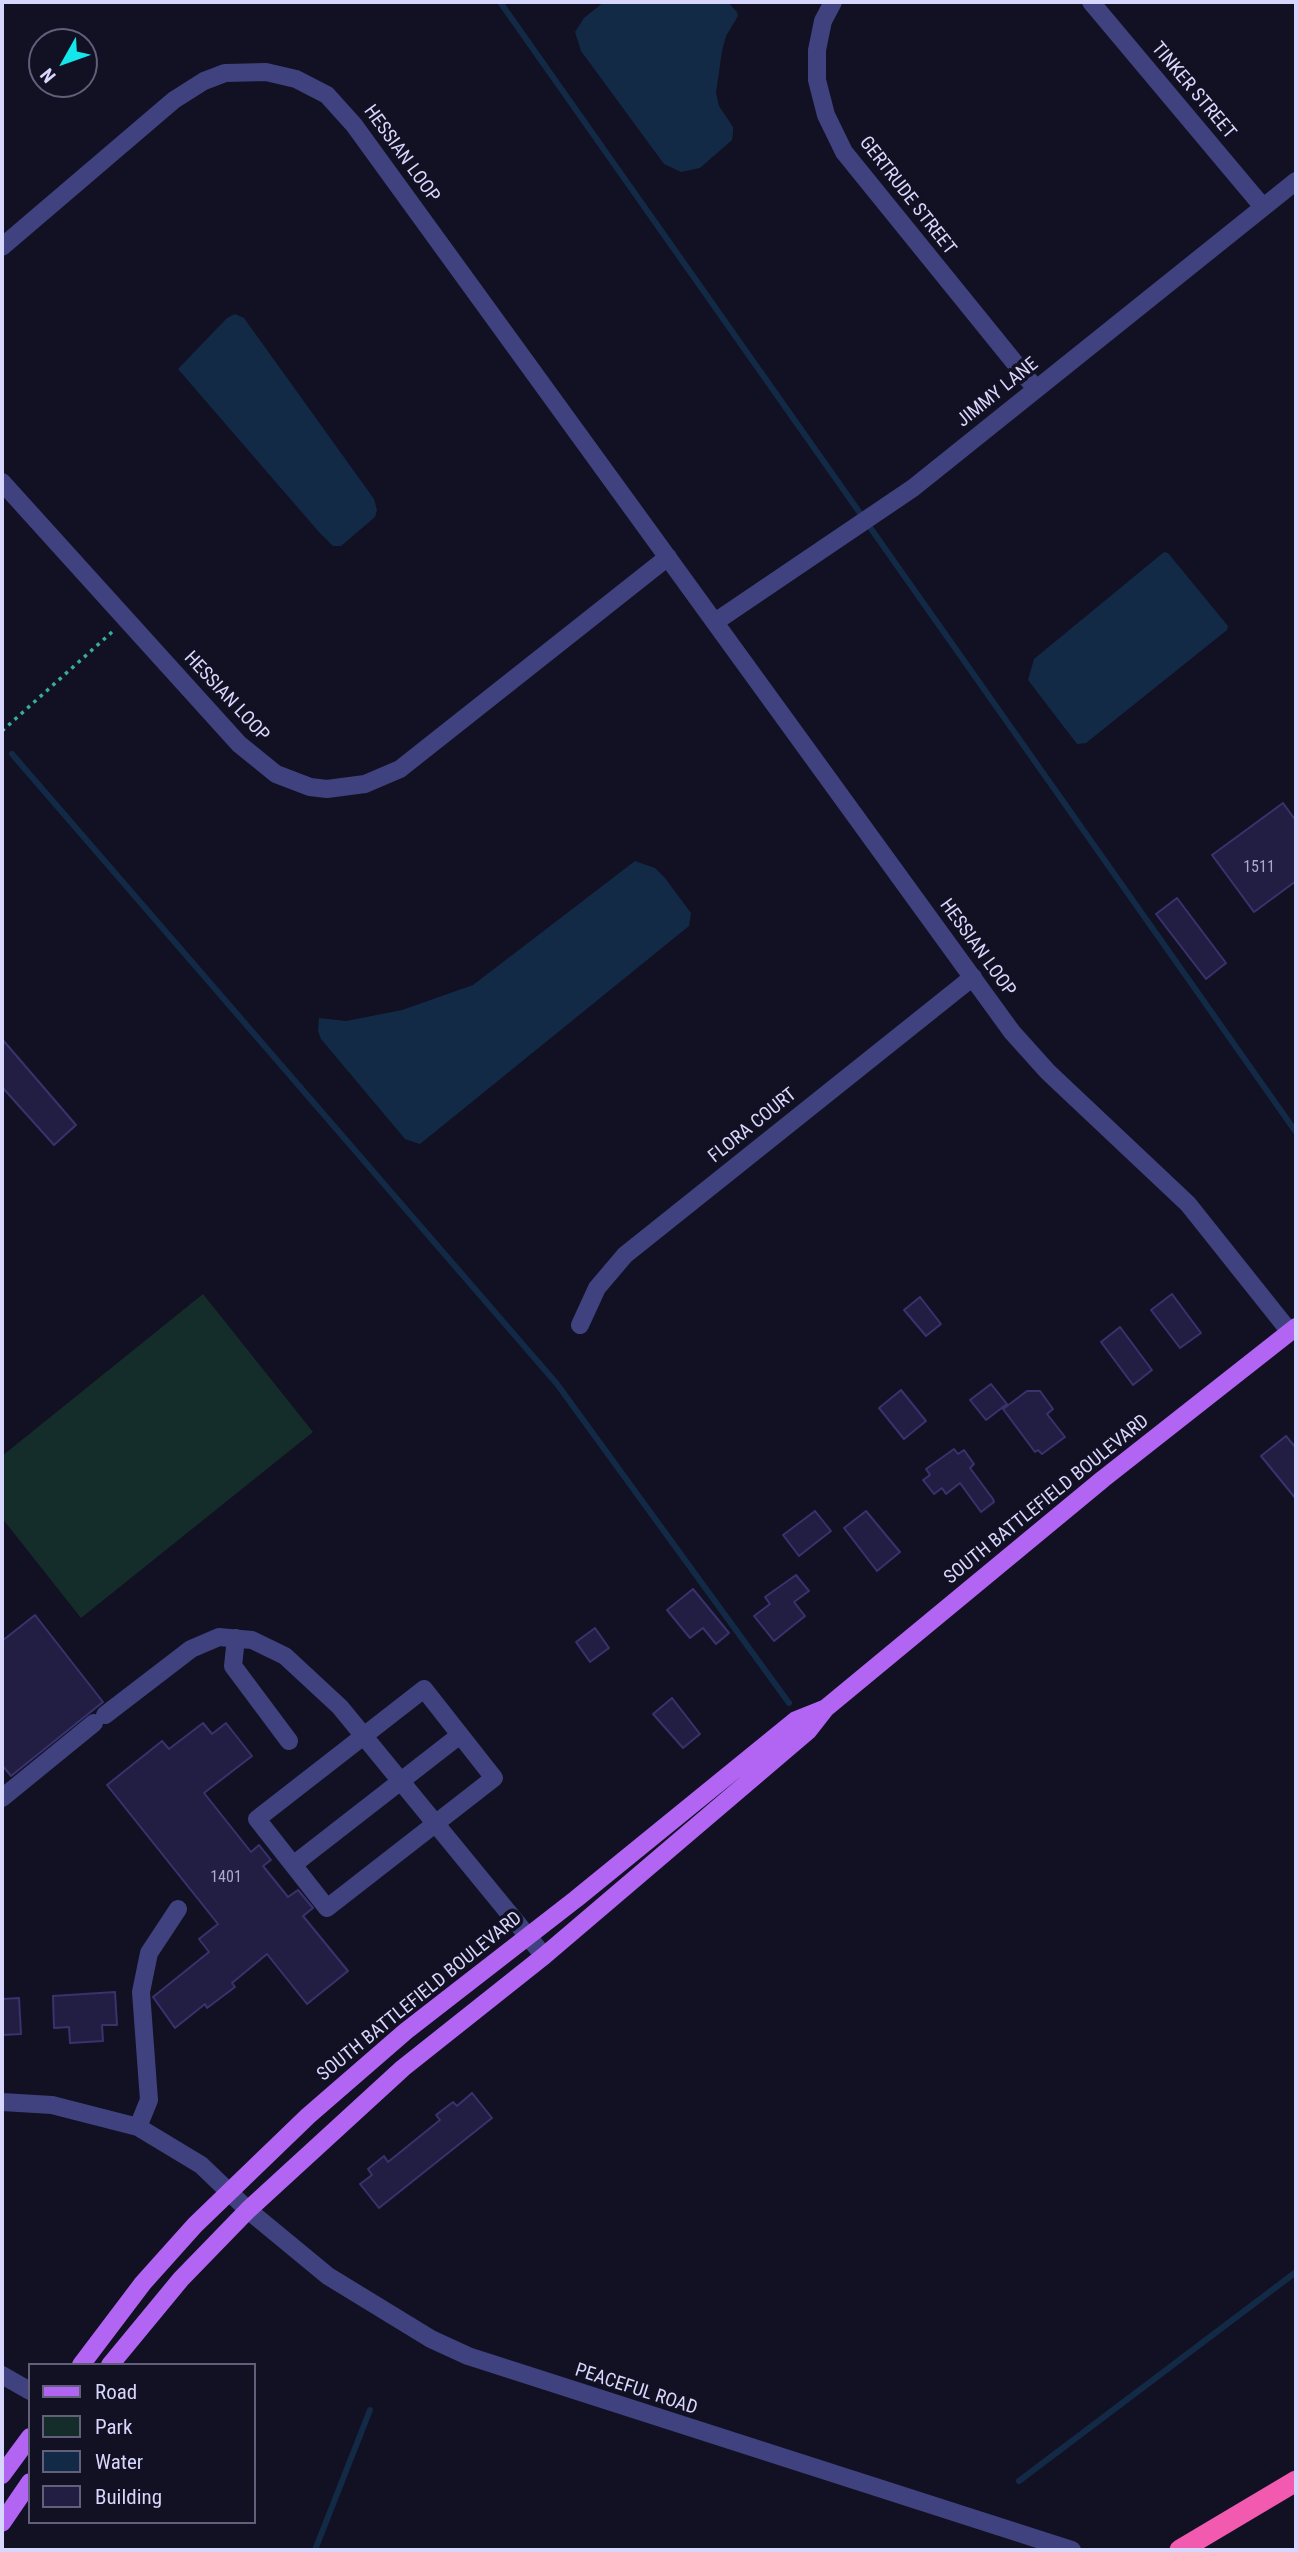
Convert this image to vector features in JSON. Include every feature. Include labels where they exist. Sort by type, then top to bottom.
[{"type":"highway","points":[[1180,2550],[1296,2481]]},
{"type":"main road","name":"SOUTH BATTLEFIELD BOULEVARD","points":[[112,2363],[181,2279],[248,2210],[403,2068],[544,1956],[808,1731],[826,1708],[1102,1479],[1293,1329]]},
{"type":"main road","name":"SOUTH BATTLEFIELD BOULEVARD","points":[[83,2363],[143,2283],[228,2190],[405,2031],[528,1937],[796,1720],[826,1708]]},
{"type":"main road","points":[[2,2475],[28,2440]]},
{"type":"main road","points":[[2,2523],[28,2485]]},
{"type":"street","name":"GERTRUDE STREET","points":[[833,2],[823,21],[817,50],[817,80],[826,115],[844,152],[1036,390]]},
{"type":"street","name":"TINKER STREET","points":[[1091,2],[1263,207]]},
{"type":"street","name":"HESSIAN LOOP","points":[[2,247],[174,100],[204,81],[225,73],[252,71],[281,74],[311,85],[327,95],[354,125],[1029,1052],[1194,1211],[1293,1329]]},
{"type":"street","name":"JIMMY LANE","points":[[715,622],[878,514],[1296,181]]},
{"type":"street","name":"HESSIAN LOOP","points":[[2,482],[257,760],[292,781],[318,788],[344,788],[384,778],[400,769],[668,557]]},
{"type":"street","name":"FLORA COURT","points":[[580,1325],[604,1276],[625,1255],[973,977]]},
{"type":"street","points":[[2,1798],[191,1649],[219,1637],[252,1640],[285,1656],[316,1682],[364,1736],[544,1956]]},
{"type":"street","points":[[236,1638],[233,1667],[289,1741]]},
{"type":"street","points":[[424,1689],[494,1778],[327,1909],[257,1819],[364,1736],[424,1689]]},
{"type":"street","points":[[293,1865],[460,1735]]},
{"type":"street","points":[[138,2127],[149,2100],[141,1992],[149,1953],[178,1909]]},
{"type":"street","name":"PEACEFUL ROAD","points":[[2,2102],[52,2105],[138,2127],[201,2165],[248,2210],[328,2276],[420,2333],[468,2356],[1064,2548]]},
{"type":"street","points":[[2,2375],[28,2390]]},
{"type":"path","points":[[2,730],[127,619]]},
{"type":"green space","points":[[203,1294],[313,1432],[81,1618],[2,1518],[2,1456]]},
{"type":"water","points":[[604,2],[728,2],[737,12],[738,16],[726,36],[722,51],[716,93],[719,106],[733,127],[732,140],[700,168],[681,172],[664,164],[581,51],[575,32],[584,18]]},
{"type":"water","points":[[235,314],[244,318],[374,499],[377,510],[375,517],[341,546],[333,546],[318,531],[178,369],[227,318]]},
{"type":"water","points":[[1164,552],[1168,553],[1228,626],[1227,630],[1086,743],[1077,744],[1028,680],[1034,659]]},
{"type":"water","points":[[635,861],[655,868],[665,878],[691,913],[689,926],[420,1144],[405,1139],[321,1039],[318,1031],[319,1018],[346,1021],[402,1010],[473,985]]},
{"type":"building","points":[[1283,803],[1296,821],[1296,881],[1254,912],[1212,855]]},
{"type":"building","points":[[1177,898],[1226,963],[1206,979],[1156,914]]},
{"type":"building","points":[[2,1039],[76,1125],[54,1145],[2,1087]]},
{"type":"building","points":[[1172,1294],[1201,1333],[1180,1348],[1151,1310]]},
{"type":"building","points":[[920,1297],[941,1324],[926,1336],[904,1310]]},
{"type":"building","points":[[1120,1327],[1152,1370],[1133,1385],[1101,1342]]},
{"type":"building","points":[[991,1384],[1007,1404],[986,1420],[970,1400]]},
{"type":"building","points":[[901,1390],[926,1421],[904,1439],[879,1408]]},
{"type":"building","points":[[1027,1391],[1040,1391],[1053,1409],[1047,1414],[1065,1437],[1042,1454],[1038,1450],[1035,1452],[1003,1409]]},
{"type":"building","points":[[1286,1436],[1296,1448],[1296,1499],[1261,1456]]},
{"type":"building","points":[[954,1449],[958,1454],[964,1450],[974,1464],[970,1468],[993,1499],[994,1502],[981,1512],[960,1483],[946,1494],[942,1488],[934,1494],[923,1480],[930,1475],[926,1469]]},
{"type":"building","points":[[815,1511],[831,1531],[799,1556],[783,1535]]},
{"type":"building","points":[[866,1511],[900,1552],[877,1571],[844,1528]]},
{"type":"building","points":[[796,1575],[809,1591],[794,1602],[805,1616],[774,1641],[754,1616],[770,1604],[765,1597]]},
{"type":"building","points":[[693,1589],[729,1633],[716,1644],[703,1628],[690,1638],[667,1610]]},
{"type":"building","points":[[35,1615],[103,1702],[11,1776],[2,1765],[2,1641]]},
{"type":"building","points":[[595,1628],[609,1648],[590,1662],[576,1642]]},
{"type":"building","points":[[672,1698],[700,1734],[683,1748],[653,1714]]},
{"type":"building","points":[[203,1723],[212,1734],[226,1723],[252,1756],[204,1793],[251,1852],[259,1845],[271,1860],[263,1866],[288,1897],[298,1890],[313,1908],[303,1916],[348,1971],[307,2004],[267,1954],[232,1983],[235,1987],[207,2008],[205,2004],[175,2028],[153,1997],[209,1952],[199,1939],[218,1924],[107,1785],[162,1741],[169,1749]]},
{"type":"building","points":[[115,1992],[117,2025],[102,2025],[103,2041],[70,2043],[69,2027],[54,2028],[53,1996]]},
{"type":"building","points":[[19,1998],[21,2034],[2,2035],[2,1999]]},
{"type":"building","points":[[472,2093],[492,2118],[379,2208],[360,2184],[372,2175],[368,2169],[384,2156],[388,2162],[440,2120],[436,2115],[453,2102],[457,2106]]},
{"type":"waterway","points":[[500,2],[1296,1132]]},
{"type":"waterway","points":[[12,754],[557,1384],[789,1703]]},
{"type":"waterway","points":[[1019,2481],[1296,2272]]},
{"type":"waterway","points":[[315,2550],[370,2410]]}]
